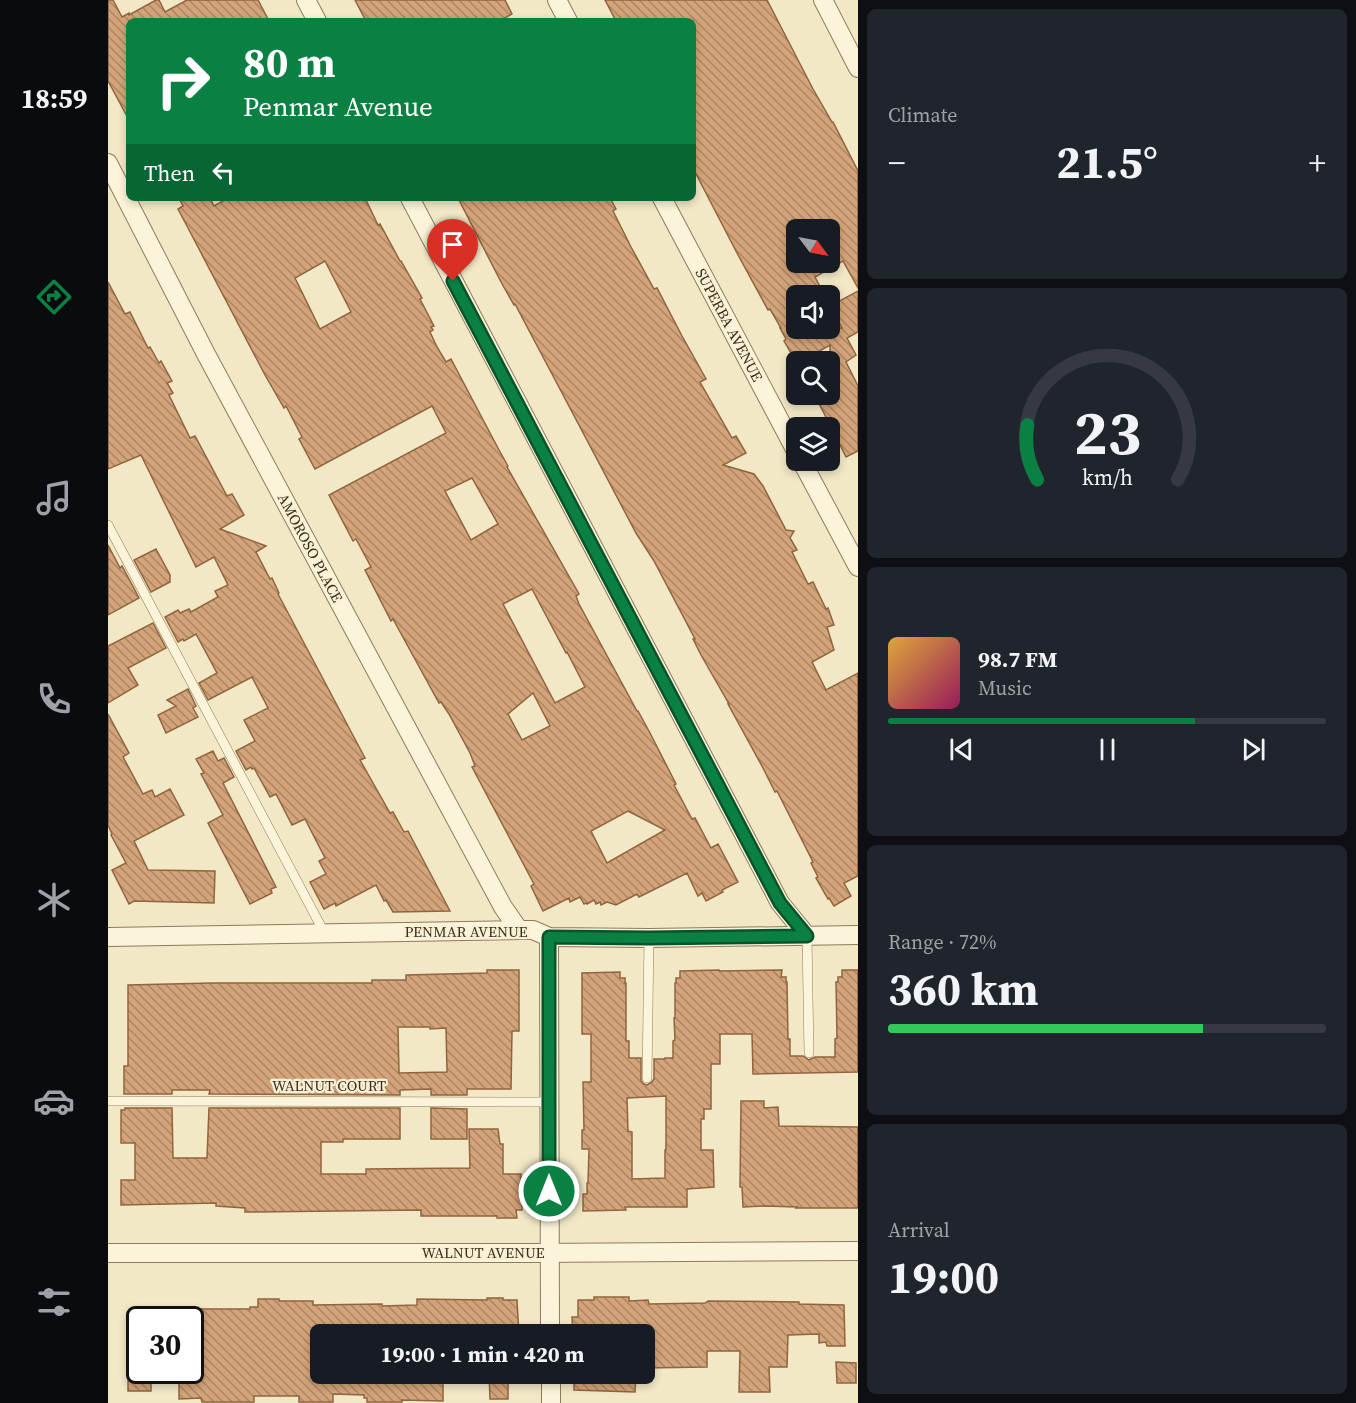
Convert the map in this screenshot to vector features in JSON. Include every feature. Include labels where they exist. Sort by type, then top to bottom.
[{"type":"street","points":[[306,0],[315,18]]},
{"type":"street","points":[[557,0],[566,18]]},
{"type":"street","points":[[822,0],[858,68]]},
{"type":"street","name":"AMOROSO PLACE","points":[[108,163],[126,198]]},
{"type":"street","name":"AMOROSO PLACE","points":[[127,201],[206,354],[502,907],[519,930]]},
{"type":"street","points":[[412,201],[780,903],[807,936]]},
{"type":"street","name":"SUPERBA AVENUE","points":[[664,201],[786,432]]},
{"type":"street","points":[[807,471],[858,567]]},
{"type":"street","name":"PENMAR AVENUE","points":[[108,937],[519,930],[533,930],[549,937],[858,935]]},
{"type":"street","points":[[549,937],[550,1324]]},
{"type":"street","name":"WALNUT AVENUE","points":[[108,1252],[858,1251]]},
{"type":"street","points":[[551,1384],[551,1403]]},
{"type":"lane","points":[[108,525],[325,934]]},
{"type":"lane","points":[[807,936],[809,1053]]},
{"type":"lane","points":[[647,1078],[649,938]]},
{"type":"lane","name":"WALNUT COURT","points":[[108,1101],[549,1102]]},
{"type":"building","points":[[108,0],[113,0],[122,17],[156,0],[159,0],[165,12],[187,0],[258,0],[267,18],[126,18],[126,114],[108,81]]},
{"type":"building","points":[[355,0],[505,0],[512,14],[505,18],[364,18]]},
{"type":"building","points":[[605,0],[767,0],[813,89],[833,122],[858,171],[858,288],[843,261],[840,263],[840,219],[786,219],[786,273],[822,273],[815,277],[819,285],[786,285],[786,339],[770,309],[768,310],[696,174],[696,18],[614,18]]},
{"type":"building","points":[[180,201],[212,201],[214,206],[223,201],[366,201],[378,225],[380,224],[422,298],[420,299],[434,326],[431,327],[433,330],[430,332],[437,347],[446,362],[451,359],[507,467],[579,594],[576,596],[579,604],[650,733],[692,819],[695,818],[711,848],[718,844],[738,882],[706,901],[702,893],[698,896],[687,873],[639,897],[637,894],[616,905],[607,902],[601,905],[600,902],[596,904],[594,900],[584,904],[580,897],[570,902],[569,898],[543,911],[531,886],[534,884],[472,767],[475,766],[470,753],[449,714],[441,702],[439,703],[393,619],[391,621],[365,570],[371,567],[356,539],[353,541],[329,495],[446,433],[432,406],[315,469],[299,439],[302,437],[286,406],[284,408],[265,375],[178,209],[183,206]],"holes":[[[325,261],[351,312],[320,329],[295,278]],[[472,478],[498,524],[471,540],[445,491]],[[532,589],[585,687],[555,703],[503,604]],[[533,693],[550,726],[522,740],[508,714]],[[628,811],[665,830],[607,863],[591,831]]]},
{"type":"building","points":[[460,201],[612,201],[616,209],[613,211],[631,247],[654,289],[657,288],[706,379],[700,382],[732,438],[736,436],[746,453],[723,465],[754,474],[763,486],[786,530],[794,531],[790,538],[797,550],[792,552],[808,584],[813,582],[826,609],[828,608],[834,625],[827,627],[834,650],[812,662],[826,690],[858,673],[858,876],[844,883],[851,896],[834,906],[816,878],[818,877],[811,863],[813,862],[777,791],[775,792],[701,655],[654,561],[636,533],[515,304],[501,282]]},
{"type":"building","points":[[108,282],[125,314],[130,312],[148,348],[150,347],[159,363],[161,361],[172,381],[167,383],[173,393],[169,395],[190,438],[195,436],[227,496],[232,494],[244,515],[220,529],[266,546],[256,552],[270,579],[272,578],[278,594],[365,758],[360,760],[390,813],[393,812],[404,832],[408,831],[450,911],[393,912],[376,885],[336,906],[335,903],[324,909],[310,882],[326,874],[319,861],[325,858],[305,819],[292,825],[276,794],[270,797],[254,768],[246,770],[236,751],[255,741],[244,720],[268,708],[252,677],[208,700],[199,683],[217,673],[196,634],[178,642],[165,617],[178,610],[180,613],[189,609],[191,612],[218,597],[215,591],[228,585],[214,557],[196,567],[141,455],[108,469]]},
{"type":"building","points":[[858,291],[858,332],[847,338],[856,355],[846,362],[858,386],[858,451],[846,457],[840,445],[840,417],[826,417],[820,405],[840,405],[840,351],[830,351],[830,345],[819,351],[790,351],[784,341],[786,339],[840,339],[840,328],[842,328],[840,301]]},
{"type":"building","points":[[108,545],[139,598],[108,615]]},
{"type":"building","points":[[156,549],[170,575],[170,582],[151,592],[134,560]]},
{"type":"building","points":[[153,623],[166,648],[128,668],[138,685],[108,703],[108,646]]},
{"type":"building","points":[[188,689],[196,706],[193,708],[198,717],[166,733],[158,715],[176,706],[167,700]]},
{"type":"building","points":[[108,714],[129,753],[123,757],[143,794],[152,790],[155,797],[170,789],[184,815],[134,841],[148,870],[215,871],[214,903],[134,901],[129,904],[112,870],[126,863],[108,825]]},
{"type":"building","points":[[213,751],[218,761],[224,758],[234,777],[223,783],[276,887],[271,889],[272,893],[250,904],[208,823],[223,815],[201,774],[204,773],[196,759]]},
{"type":"building","points":[[487,970],[519,970],[519,1031],[512,1031],[511,1089],[467,1089],[467,1095],[431,1095],[431,1089],[400,1090],[400,1095],[209,1094],[210,1090],[172,1090],[172,1094],[124,1094],[124,1066],[128,1066],[128,985],[372,983],[372,980],[406,980],[406,975],[487,973]],"holes":[[[398,1027],[430,1027],[430,1029],[446,1028],[447,1072],[399,1073]]]},
{"type":"building","points":[[782,970],[781,977],[786,977],[787,982],[790,1056],[803,1056],[809,1060],[815,1057],[835,1057],[836,982],[838,982],[838,977],[842,977],[842,970],[858,970],[858,1072],[753,1074],[752,1034],[720,1034],[720,1064],[711,1064],[711,1109],[704,1109],[704,1119],[701,1119],[701,1150],[713,1150],[714,1187],[687,1189],[687,1207],[625,1207],[626,1210],[583,1211],[583,1194],[587,1194],[589,1149],[582,1149],[583,1082],[591,1082],[591,1034],[582,1034],[582,973],[620,972],[620,978],[625,978],[626,1041],[629,1041],[629,1058],[641,1058],[641,1081],[647,1085],[654,1079],[654,1059],[673,1058],[675,983],[676,978],[680,978],[680,971]],"holes":[[[666,1096],[665,1178],[632,1179],[632,1132],[628,1131],[627,1098]]]},
{"type":"building","points":[[741,1101],[764,1101],[764,1108],[778,1107],[779,1126],[858,1127],[858,1208],[743,1207],[742,1187],[740,1187]]},
{"type":"building","points":[[125,1108],[172,1108],[173,1158],[207,1158],[209,1108],[400,1108],[400,1139],[343,1139],[343,1142],[321,1142],[321,1174],[366,1174],[366,1169],[470,1168],[469,1129],[498,1129],[500,1144],[503,1144],[503,1174],[521,1174],[522,1210],[516,1210],[517,1218],[497,1218],[497,1216],[421,1216],[421,1210],[245,1212],[245,1208],[216,1206],[216,1203],[121,1205],[121,1180],[135,1180],[135,1143],[121,1143],[121,1110]]},
{"type":"building","points":[[431,1108],[467,1109],[467,1139],[431,1139]]},
{"type":"building","points":[[594,1297],[629,1297],[629,1301],[648,1300],[649,1304],[705,1303],[708,1301],[844,1305],[845,1346],[827,1346],[826,1342],[819,1343],[819,1334],[788,1335],[787,1367],[769,1367],[770,1392],[739,1392],[740,1351],[707,1351],[707,1367],[655,1368],[655,1324],[572,1324],[572,1317],[578,1317],[578,1300],[594,1300]]},
{"type":"building","points":[[487,1298],[503,1298],[503,1300],[517,1300],[518,1324],[310,1324],[310,1384],[443,1384],[443,1401],[367,1402],[364,1395],[333,1394],[333,1402],[299,1402],[299,1396],[254,1396],[254,1402],[202,1402],[201,1398],[179,1399],[179,1384],[204,1384],[204,1309],[250,1309],[250,1307],[258,1307],[258,1299],[313,1301],[313,1305],[382,1304],[382,1306],[417,1305],[417,1299],[487,1300]]},
{"type":"building","points":[[836,1362],[856,1363],[856,1383],[837,1383]]},
{"type":"building","points":[[128,1384],[151,1384],[151,1391],[128,1391]]},
{"type":"building","points":[[489,1384],[508,1384],[508,1399],[490,1399]]},
{"type":"building","points":[[574,1384],[635,1384],[635,1392],[574,1390]]},
{"type":"route","points":[[453,281],[780,903],[807,936],[549,937],[549,1191]]}]
